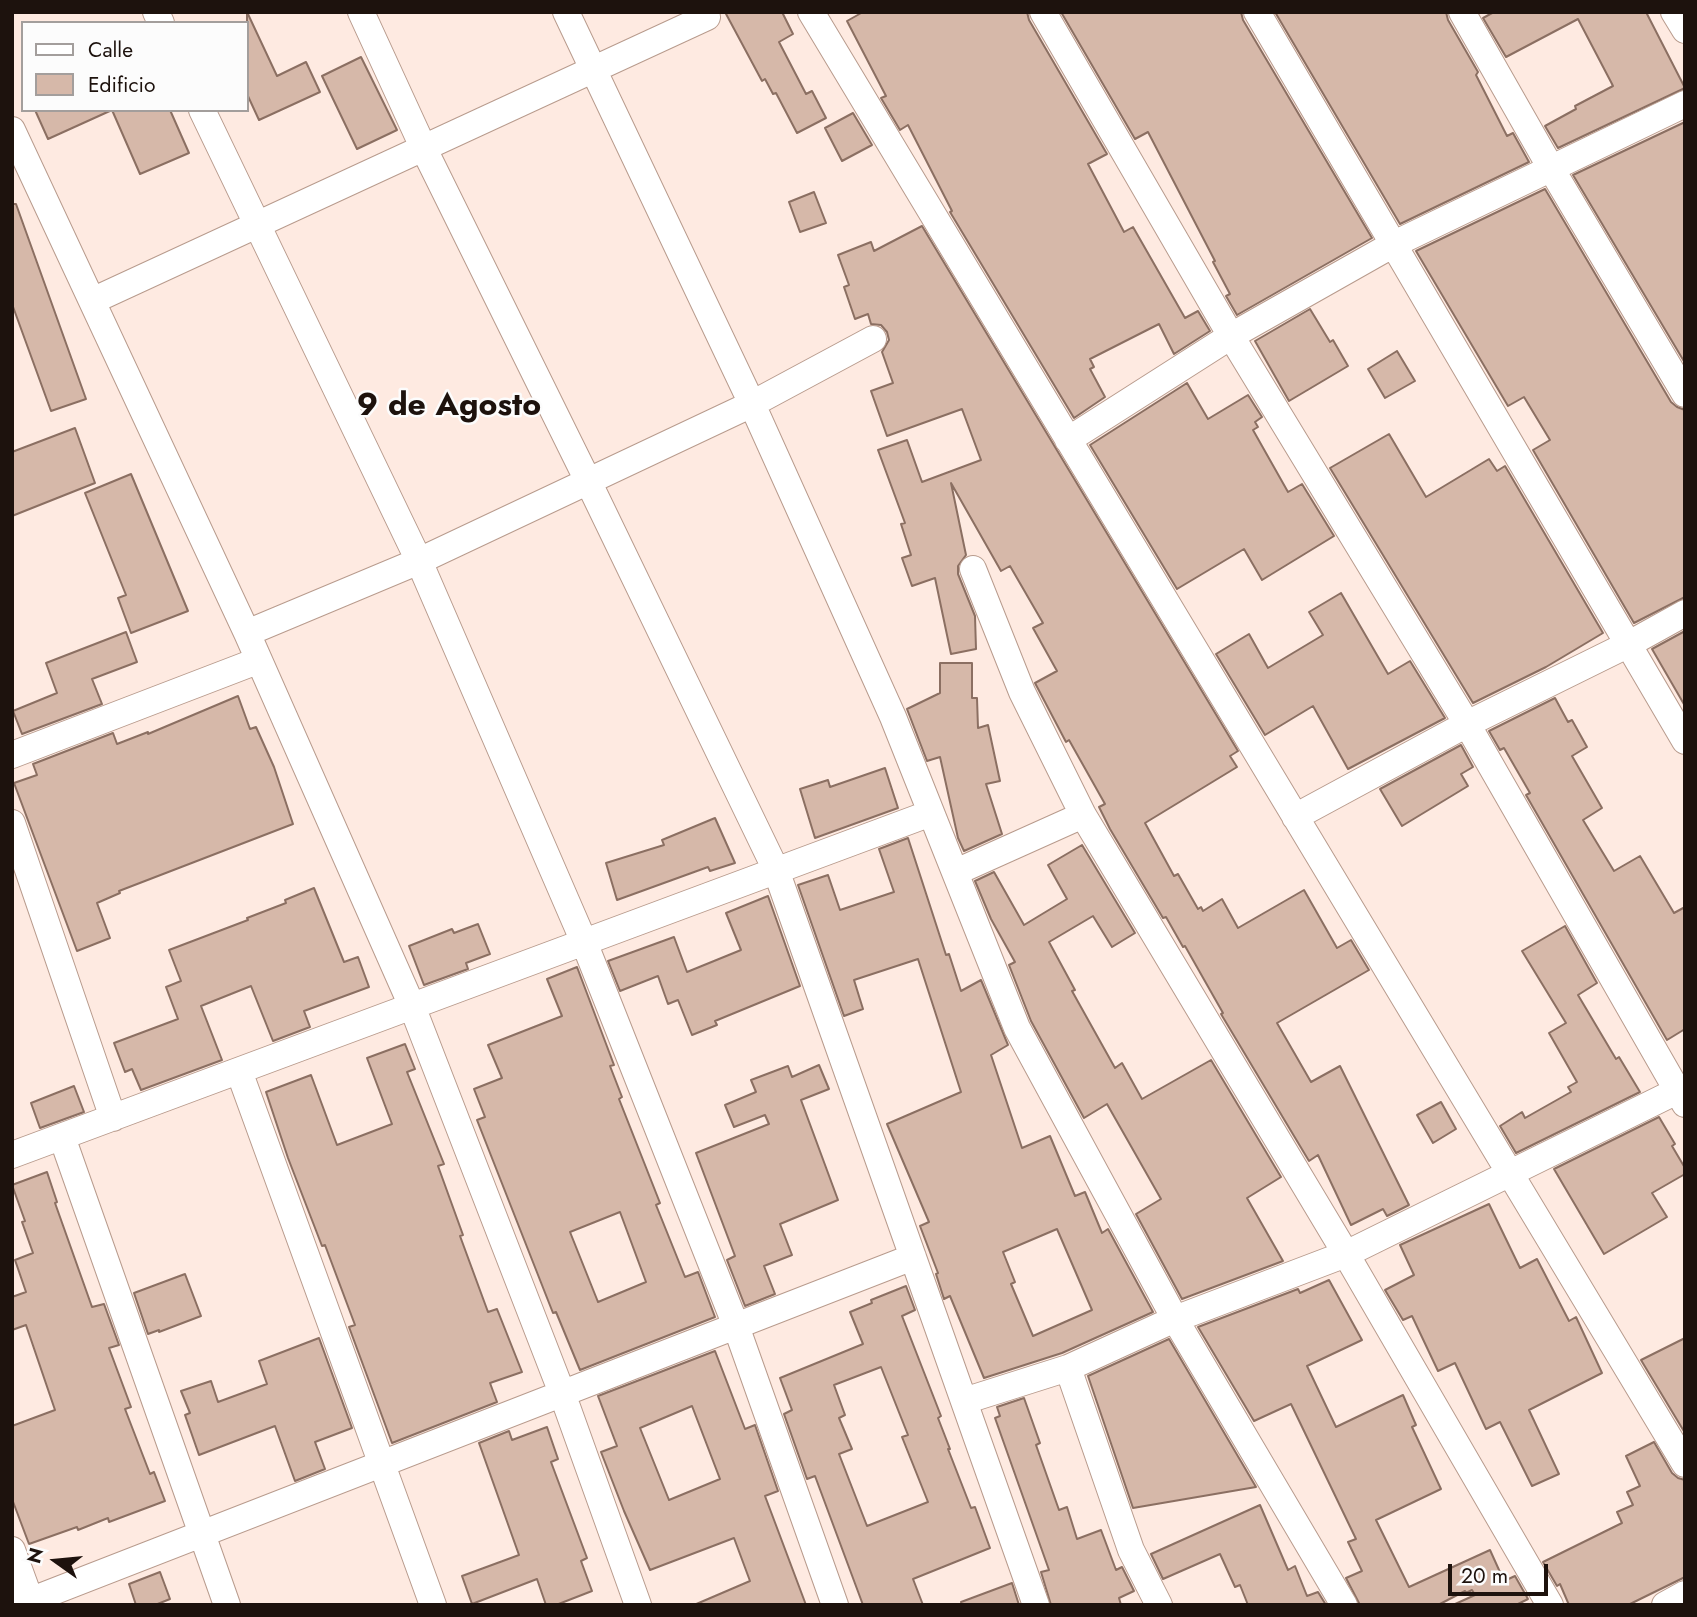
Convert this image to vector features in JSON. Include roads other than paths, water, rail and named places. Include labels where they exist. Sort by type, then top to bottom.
[{"type":"street","points":[[361,12],[423,147],[776,870],[1037,1605]]},
{"type":"street","points":[[566,12],[752,404],[893,717],[1017,1028],[1175,1319],[1344,1605]]},
{"type":"street","points":[[964,1401],[1068,1368],[1175,1319],[1346,1254],[1509,1172],[1682,1094],[1467,723],[1231,336],[1043,12]]},
{"type":"street","points":[[1257,12],[1685,741]]},
{"type":"street","points":[[1462,12],[1685,394]]},
{"type":"street","points":[[1674,12],[1685,30]]},
{"type":"street","points":[[816,14],[1068,440],[1685,1464]]},
{"type":"street","points":[[92,301],[707,17]]},
{"type":"street","points":[[1068,440],[1231,336],[1392,246],[1685,104]]},
{"type":"street","points":[[203,112],[419,561],[583,942],[736,1326],[835,1605]]},
{"type":"street","points":[[12,130],[247,634],[412,1006],[562,1393],[639,1605]]},
{"type":"street","points":[[247,634],[419,561],[752,404],[873,340]]},
{"type":"street","points":[[973,569],[1022,692],[1083,815],[1346,1254],[1550,1605]]},
{"type":"street","points":[[1295,817],[1467,723],[1685,613]]},
{"type":"street","points":[[12,755],[257,661]]},
{"type":"street","points":[[12,1155],[930,813]]},
{"type":"street","points":[[956,873],[1083,815]]},
{"type":"street","points":[[12,824],[113,1118]]},
{"type":"street","points":[[239,1071],[433,1605]]},
{"type":"street","points":[[62,1137],[227,1605]]},
{"type":"street","points":[[12,1550],[27,1603],[913,1257]]},
{"type":"street","points":[[1068,1368],[1131,1550],[1159,1605]]},
{"type":"street","points":[[1665,1605],[1685,1594]]},
{"type":"district","name":"9 de Agosto","points":[[449,407]]}]
